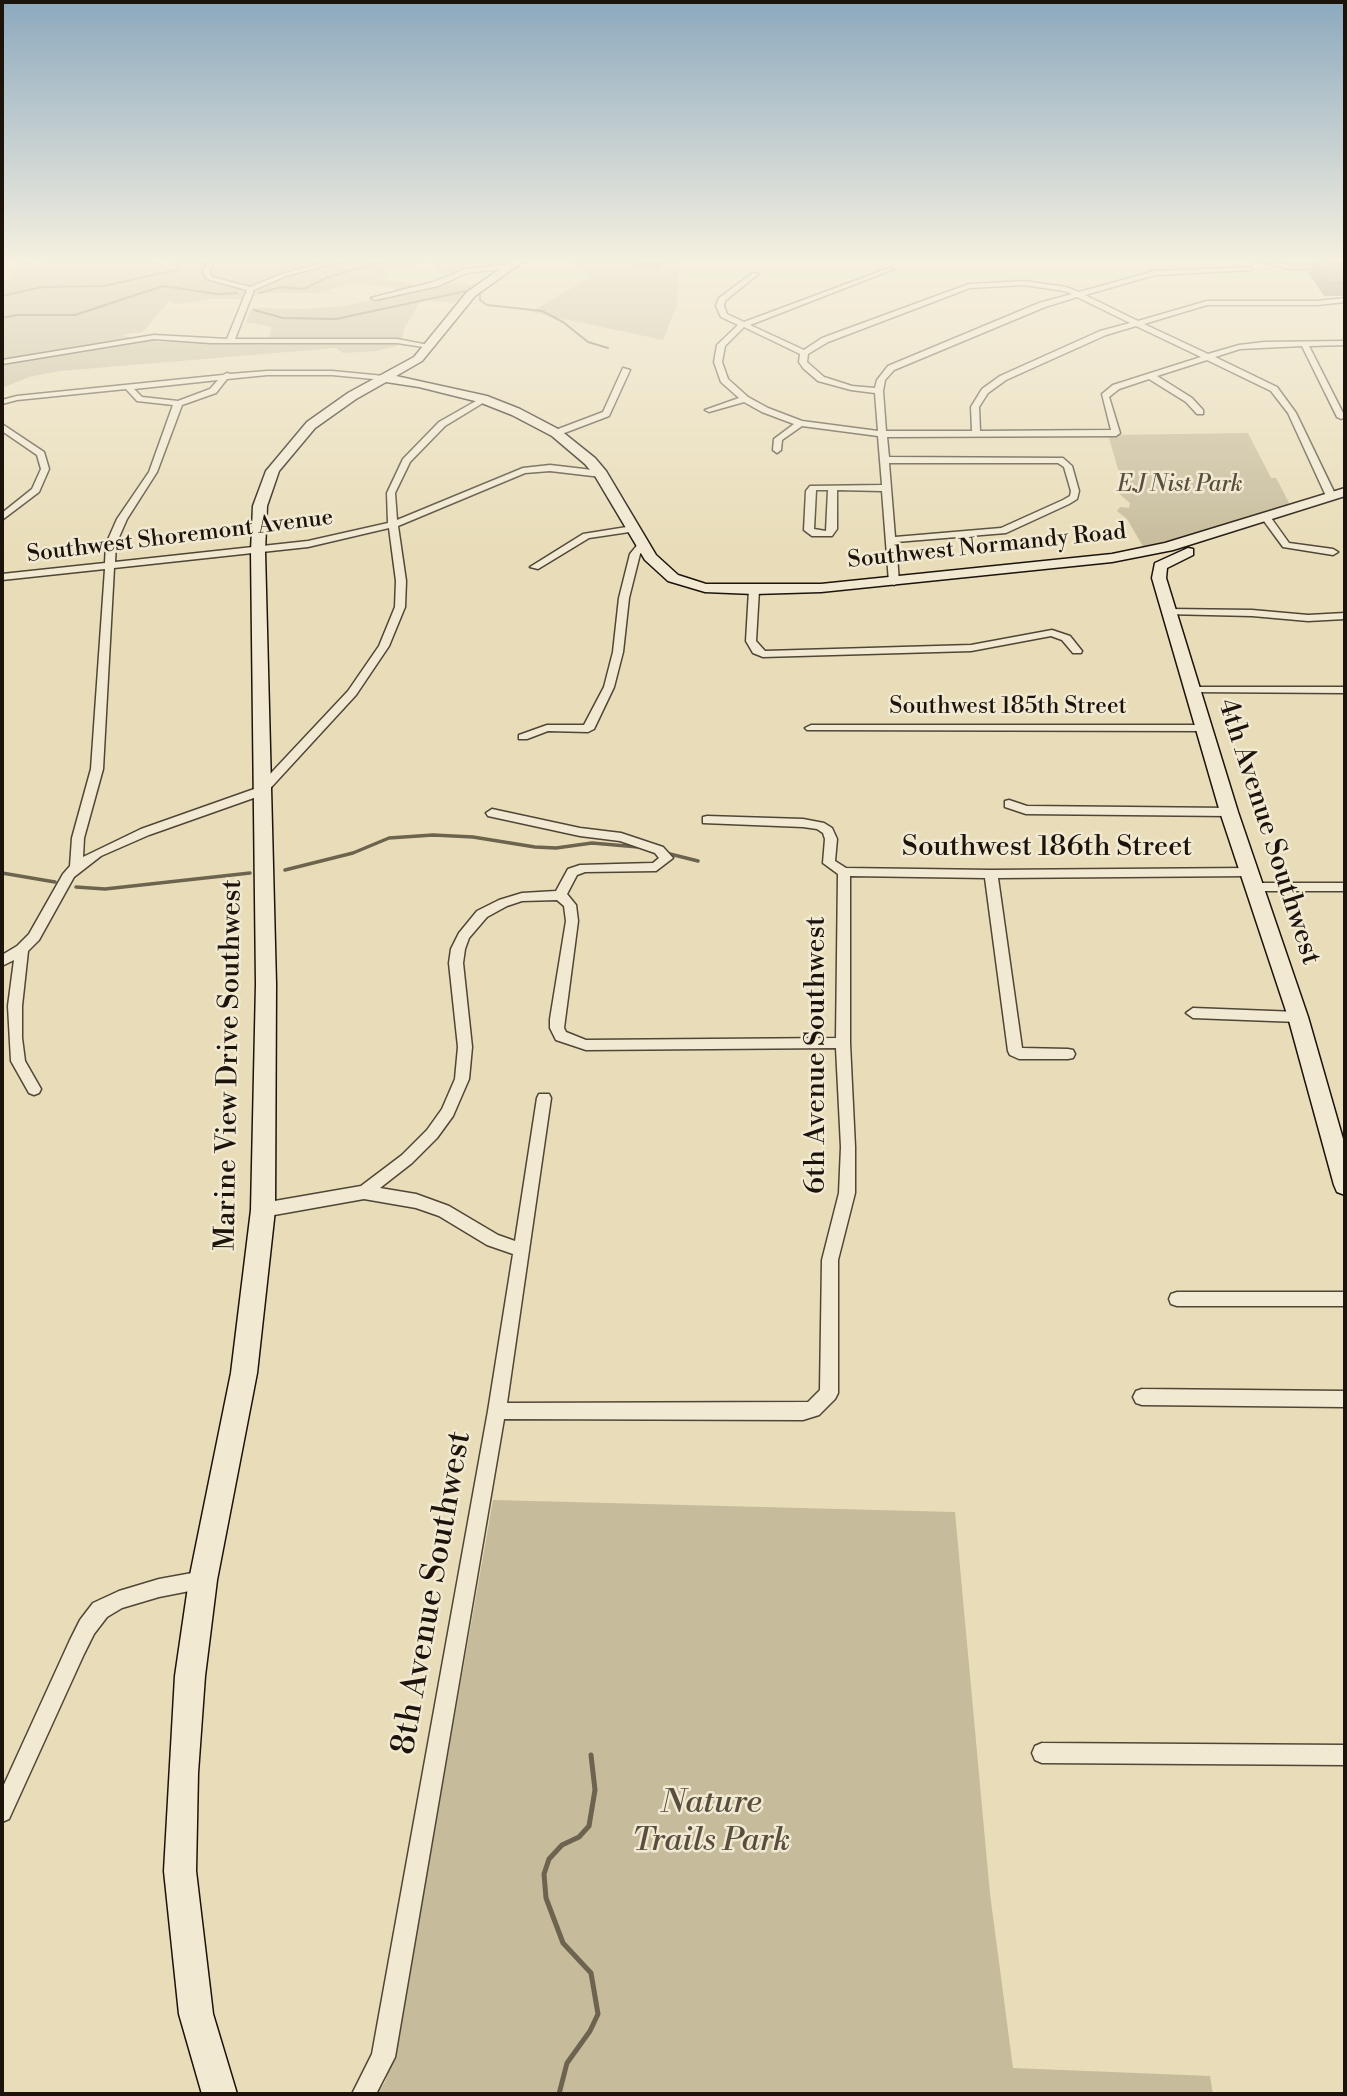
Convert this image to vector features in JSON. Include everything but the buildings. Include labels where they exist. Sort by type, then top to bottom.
[{"type":"street","points":[[2,362],[27,358]]},
{"type":"street","name":"Marine View Drive Southwest","points":[[219,2094],[196,2014],[180,1871],[190,1675],[203,1580],[244,1373],[263,1210],[266,984],[261,791],[258,551],[260,506],[273,471],[284,454],[311,425],[352,396],[419,358]]},
{"type":"street","points":[[719,358],[724,380],[746,399],[800,423],[883,434],[1116,433],[1106,393],[1149,375],[1207,358]]},
{"type":"street","points":[[803,358],[807,368],[821,379],[851,388],[880,391]]},
{"type":"street","points":[[894,582],[881,380],[891,368],[915,358]]},
{"type":"street","points":[[976,433],[975,407],[985,391],[1003,378],[1048,358]]},
{"type":"street","points":[[1212,358],[1266,384],[1280,395],[1338,494]]},
{"type":"street","points":[[1311,358],[1341,417]]},
{"type":"street","points":[[556,433],[606,414],[626,370]]},
{"type":"street","points":[[2,402],[17,398],[227,376],[294,372],[384,377]]},
{"type":"street","points":[[1149,375],[1189,400],[1200,412]]},
{"type":"street","points":[[130,388],[140,399],[178,403],[204,396],[213,391],[227,376]]},
{"type":"street","name":"Southwest Normandy Road","points":[[384,377],[483,400],[516,412],[556,433],[590,461],[601,474],[642,545],[668,573],[687,584],[754,590],[894,582],[1112,558],[1168,547],[1338,494]]},
{"type":"street","points":[[709,410],[746,399]]},
{"type":"street","points":[[2,961],[22,949],[34,937],[69,874],[76,867],[97,853],[145,832],[261,791],[352,693],[384,646],[397,620],[401,596],[391,493],[406,461],[442,424],[483,400]]},
{"type":"street","points":[[76,867],[78,838],[97,769],[108,565],[113,536],[153,472],[178,403]]},
{"type":"street","points":[[777,450],[778,439],[800,423]]},
{"type":"street","points":[[2,427],[41,454],[45,469],[43,479],[36,490],[2,517]]},
{"type":"street","points":[[885,460],[1054,459],[1068,466],[1075,491],[1073,497],[1045,514],[1003,531],[891,540]]},
{"type":"street","name":"Southwest Shoremont Avenue","points":[[2,577],[258,551],[345,537],[395,524],[523,471],[550,468],[601,474]]},
{"type":"street","points":[[833,487],[832,529],[829,534],[819,535],[809,530],[810,491],[821,487],[833,487],[887,488]]},
{"type":"street","points":[[1266,517],[1286,545],[1333,552]]},
{"type":"street","points":[[535,567],[586,536],[633,529]]},
{"type":"street","name":"4th Avenue Southwest","points":[[1222,530],[1207,543],[1160,566],[1159,578],[1229,812],[1298,1017],[1345,1181]]},
{"type":"street","points":[[523,737],[547,728],[588,729],[609,687],[618,652],[624,598],[635,554],[642,545]]},
{"type":"street","points":[[754,590],[751,641],[757,651],[772,655],[971,648],[1052,633],[1066,638],[1077,651]]},
{"type":"street","points":[[1169,612],[1252,613],[1308,618],[1345,616]]},
{"type":"street","points":[[1194,690],[1345,690]]},
{"type":"street","name":"Southwest 185th Street","points":[[811,729],[1205,728]]},
{"type":"street","points":[[1009,804],[1026,810],[1229,812]]},
{"type":"street","points":[[492,813],[580,832],[621,837],[659,850],[667,858],[656,867],[584,868],[572,872],[560,895]]},
{"type":"street","points":[[707,820],[820,826],[828,831],[831,839],[828,856],[830,863],[844,872]]},
{"type":"street","name":"Southwest 186th Street","points":[[844,872],[1253,880],[1345,887]]},
{"type":"street","name":"6th Avenue Southwest","points":[[497,1411],[803,1412],[822,1402],[829,1393],[830,1260],[847,1193],[848,1147],[843,1044],[844,872]]},
{"type":"street","points":[[991,874],[1015,1051],[1018,1054],[1068,1054]]},
{"type":"street","points":[[364,1192],[407,1158],[432,1134],[448,1112],[462,1079],[466,1047],[456,963],[458,949],[464,936],[482,914],[522,897],[560,895],[570,905],[572,921],[556,1028],[561,1036],[586,1045],[843,1044]]},
{"type":"street","points":[[22,949],[15,1006],[15,1038],[18,1061],[34,1089]]},
{"type":"street","points":[[1193,1013],[1298,1017]]},
{"type":"street","name":"8th Avenue Southwest","points":[[364,2094],[383,2057],[497,1411],[544,1098]]},
{"type":"street","points":[[263,1210],[364,1192],[416,1201],[443,1211],[493,1240],[521,1250]]},
{"type":"street","points":[[1177,1299],[1345,1299]]},
{"type":"street","points":[[1142,1397],[1345,1399]]},
{"type":"street","points":[[2,1812],[86,1627],[100,1609],[119,1600],[159,1588],[203,1580]]},
{"type":"street","points":[[1042,1753],[1345,1755]]},
{"type":"green space","points":[[2,358],[218,358],[60,371],[29,377],[2,388]]},
{"type":"green space","name":"E.J Nist Park","points":[[1248,433],[1271,478],[1276,478],[1289,503],[1144,548],[1127,519],[1117,511],[1120,507],[1129,508],[1130,503],[1116,491],[1120,488],[1121,479],[1108,435]]},
{"type":"green space","name":"Nature Trails Park","points":[[493,1500],[955,1512],[990,1894],[1013,2068],[1210,2076],[1213,2094],[377,2094],[385,2082],[395,2054]]},
{"type":"waterway","points":[[285,870],[353,853],[389,838],[433,835],[473,837],[535,847],[556,848],[592,843],[638,847]]},
{"type":"waterway","points":[[666,853],[698,861]]},
{"type":"waterway","points":[[2,873],[55,882]]},
{"type":"waterway","points":[[76,887],[105,889],[250,873]]},
{"type":"waterway","points":[[559,2094],[567,2063],[590,2031],[598,2014],[591,1973],[563,1943],[546,1898],[544,1874],[549,1859],[562,1845],[579,1837],[589,1826],[595,1790],[591,1755]]}]
